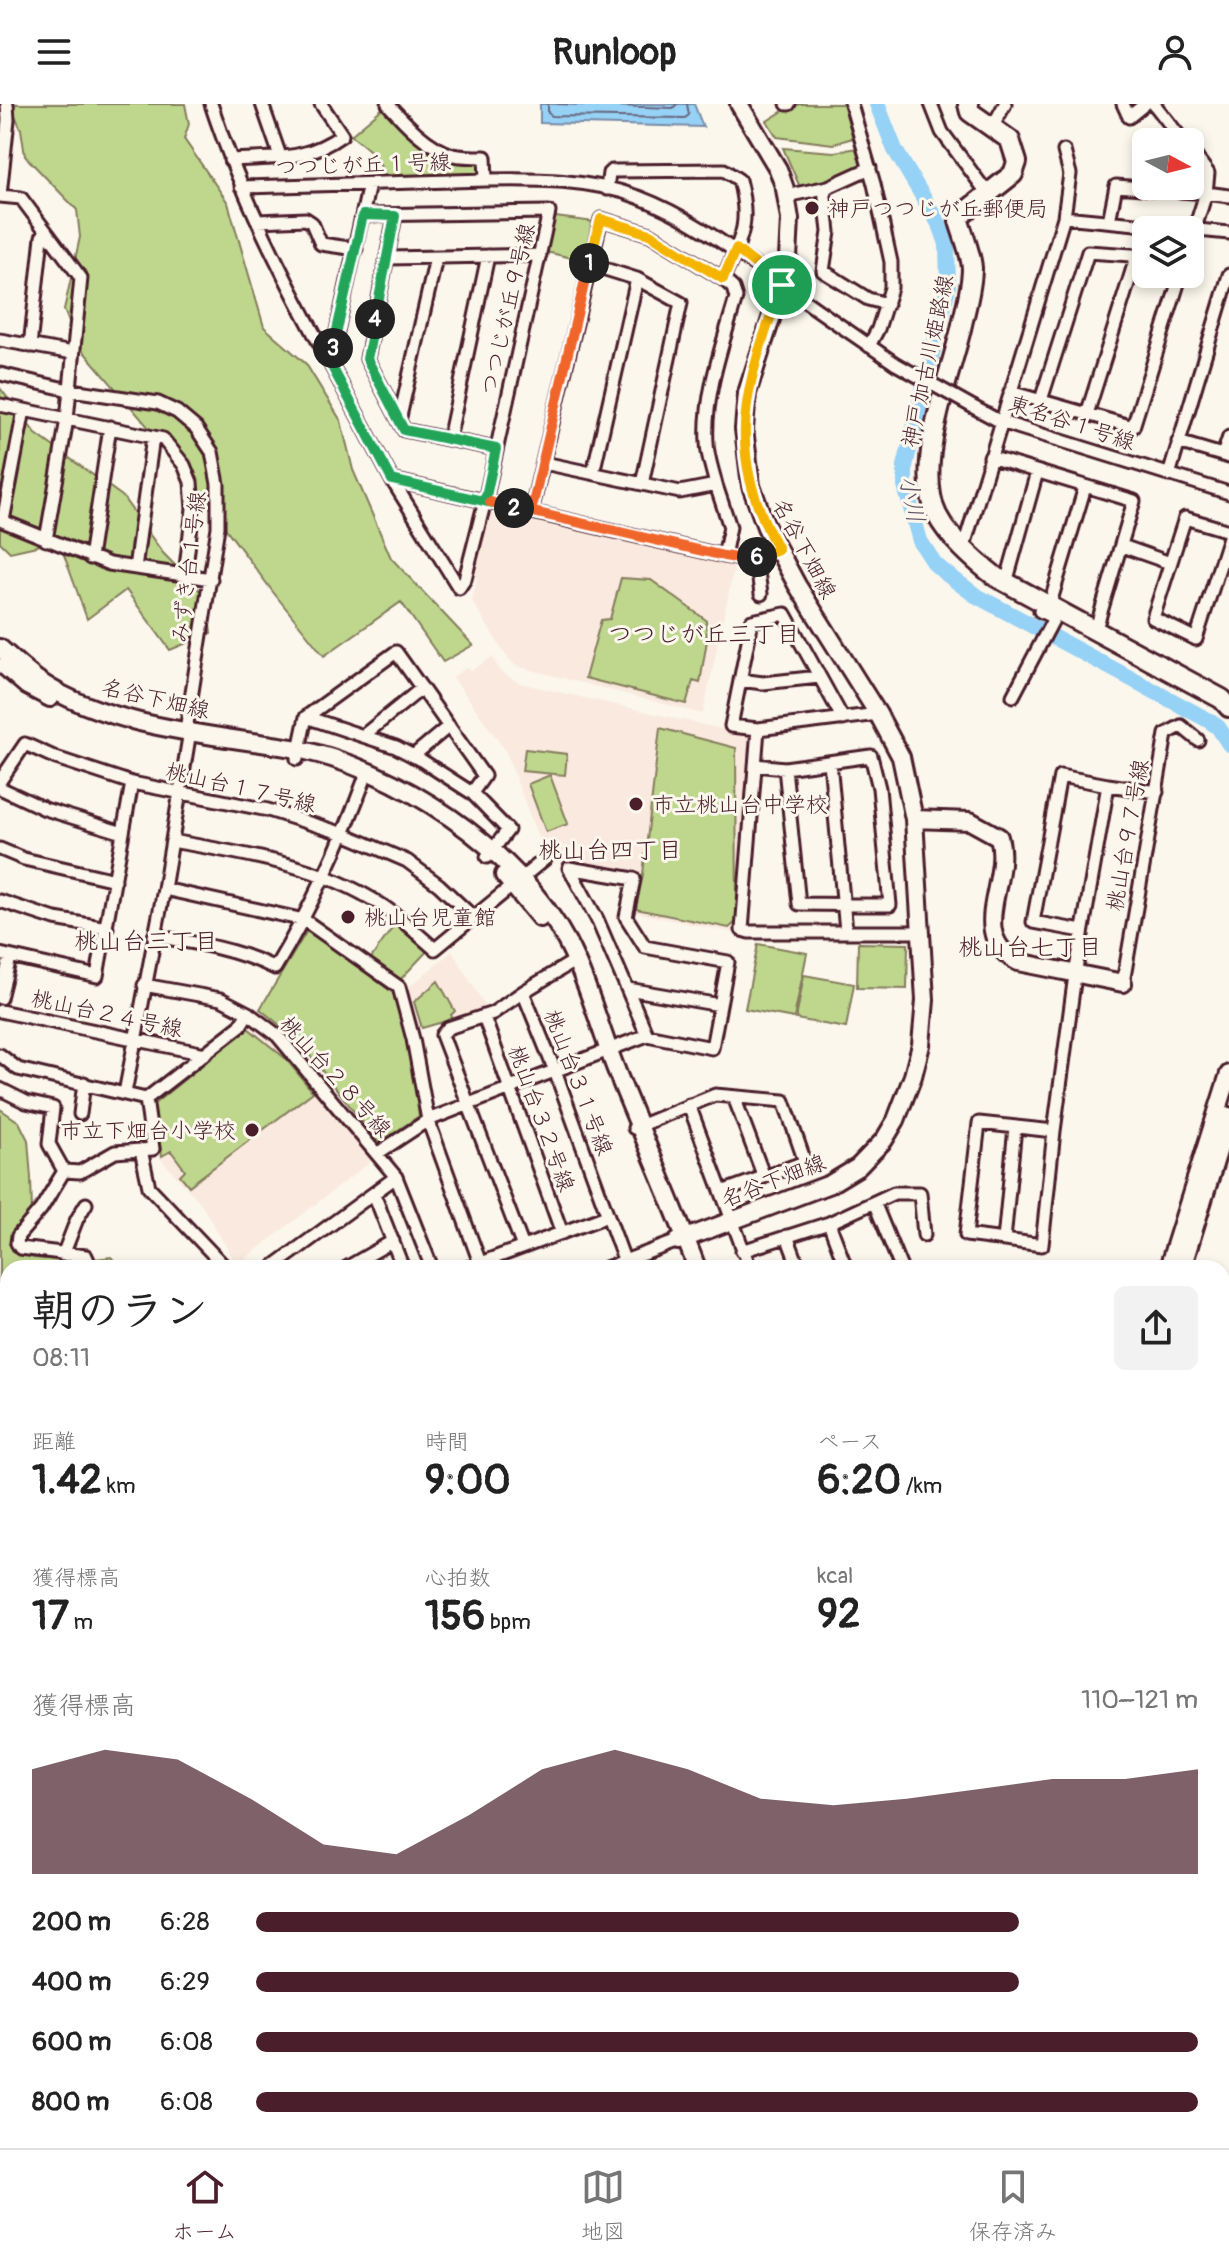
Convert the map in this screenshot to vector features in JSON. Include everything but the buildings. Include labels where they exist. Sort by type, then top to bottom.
[{"type":"main road","name":"神戸加古川姫路線","points":[[968,104],[970,112],[1010,140],[1017,162],[1013,174],[960,216],[972,267],[932,442],[929,468],[937,514],[946,530],[976,561],[1001,580],[1052,612],[1222,699],[1229,707]]},
{"type":"street","points":[[7,104],[0,196],[21,198],[81,278],[67,419],[46,540]]},
{"type":"street","points":[[211,104],[241,187],[292,293],[392,480],[724,556],[742,559],[778,549]]},
{"type":"street","points":[[262,104],[280,156]]},
{"type":"street","points":[[230,160],[305,155],[323,149],[342,135],[321,104]]},
{"type":"street","points":[[388,104],[407,125],[432,144],[453,155],[485,157],[486,180],[540,179],[636,196],[671,211],[736,249],[782,285]]},
{"type":"street","name":"名谷下畑線","points":[[0,648],[43,684],[116,716],[188,733],[333,759],[366,777],[421,798],[490,853],[565,938],[606,1053],[682,1239],[830,1184],[858,1167],[884,1140],[896,1120],[921,1045],[925,1000],[914,819],[901,757],[878,714],[797,585],[756,503],[745,452],[747,393],[782,285],[790,240],[786,196],[778,169],[739,104]]},
{"type":"street","points":[[851,104],[870,168],[891,262],[891,288],[887,304],[869,346]]},
{"type":"street","points":[[931,104],[942,132],[988,194]]},
{"type":"street","points":[[993,126],[1005,104]]},
{"type":"street","points":[[1123,104],[1129,117],[1145,104]]},
{"type":"street","points":[[1154,104],[1173,128]]},
{"type":"street","points":[[964,546],[1064,217],[1070,174],[1064,151]]},
{"type":"street","points":[[786,196],[824,188],[870,168]]},
{"type":"street","points":[[1199,216],[1206,193],[1208,173],[1204,168]]},
{"type":"street","points":[[607,189],[612,171],[724,170],[731,173],[739,180],[746,219],[723,279]]},
{"type":"street","name":"つつじが丘１号線","points":[[241,187],[486,180]]},
{"type":"street","points":[[330,363],[369,184]]},
{"type":"street","points":[[1109,221],[1116,186],[1229,196]]},
{"type":"street","points":[[824,188],[829,232],[823,271],[868,299],[887,304]]},
{"type":"street","name":"つつじが丘９号線","points":[[363,215],[549,212],[485,501],[465,579],[459,588],[392,480]]},
{"type":"street","points":[[395,216],[367,359],[404,430],[496,449]]},
{"type":"street","points":[[1064,217],[1132,223]]},
{"type":"street","points":[[258,221],[306,219],[312,223],[321,244],[356,249]]},
{"type":"street","points":[[531,512],[601,219],[650,234],[733,288],[736,298],[713,389],[707,443],[716,485],[730,527],[724,556]]},
{"type":"street","points":[[1204,230],[1229,233]]},
{"type":"street","points":[[30,346],[42,237],[46,232]]},
{"type":"street","points":[[1041,400],[1088,252],[1132,255]]},
{"type":"street","points":[[388,258],[540,255]]},
{"type":"street","points":[[449,439],[488,256]]},
{"type":"street","points":[[399,421],[436,258]]},
{"type":"street","points":[[589,264],[637,279],[681,303],[642,484]]},
{"type":"street","points":[[1169,475],[1229,275]]},
{"type":"street","points":[[593,473],[637,279]]},
{"type":"street","points":[[1087,414],[1132,282]]},
{"type":"street","name":"東名谷１号線","points":[[782,285],[896,364],[1001,422],[1229,493]]},
{"type":"street","points":[[1010,392],[1133,427],[1177,288]]},
{"type":"street","points":[[0,340],[73,353]]},
{"type":"street","name":"みずき台１号線","points":[[0,374],[69,390],[158,403],[177,412],[196,428],[212,452],[218,484],[218,527],[181,792],[125,1093]]},
{"type":"street","points":[[0,405],[163,439],[175,451],[191,482],[193,509],[185,575]]},
{"type":"street","points":[[24,410],[2,520],[90,558],[211,579]]},
{"type":"street","points":[[90,558],[110,427]]},
{"type":"street","points":[[135,568],[153,437]]},
{"type":"street","points":[[1178,442],[1226,456],[1229,437]]},
{"type":"street","points":[[990,457],[1134,501],[1095,632]]},
{"type":"street","points":[[544,463],[680,492],[716,485]]},
{"type":"street","points":[[1001,580],[1037,472]]},
{"type":"street","points":[[1013,696],[1052,612],[1085,487]]},
{"type":"street","points":[[1185,518],[1229,534],[1196,639],[1153,618],[1185,518]]},
{"type":"street","points":[[1122,546],[1170,563]]},
{"type":"street","points":[[756,557],[764,587]]},
{"type":"street","points":[[843,719],[785,614],[752,621],[731,726],[758,729],[843,719],[878,714]]},
{"type":"street","points":[[298,754],[306,717],[396,652],[484,776],[472,793]]},
{"type":"street","name":"名谷下畑線","points":[[0,662],[27,686],[104,721],[188,733]]},
{"type":"street","points":[[740,680],[763,683],[819,677]]},
{"type":"street","points":[[364,735],[422,688]]},
{"type":"street","points":[[306,717],[364,735],[413,756],[472,793],[508,830],[490,853]]},
{"type":"street","points":[[413,756],[449,726]]},
{"type":"street","name":"桃山台９７号線","points":[[914,819],[970,821],[999,837],[1003,851],[991,928],[1002,954],[1018,962],[1123,983],[1166,734],[1181,726],[1198,740]]},
{"type":"street","points":[[758,729],[742,930],[920,932]]},
{"type":"street","name":"桃山台１７号線","points":[[0,781],[25,744],[56,758],[132,783],[268,810],[344,834],[407,861],[439,885],[473,917]]},
{"type":"street","points":[[755,765],[785,768],[871,756],[879,788],[890,905],[799,904],[785,768]]},
{"type":"street","points":[[830,762],[846,931]]},
{"type":"street","points":[[1082,931],[1033,922],[1060,776],[1157,792]]},
{"type":"street","points":[[154,936],[224,948],[275,968],[325,877],[366,777]]},
{"type":"street","points":[[0,998],[5,956],[97,976],[132,783]]},
{"type":"street","points":[[1054,1131],[979,1123],[966,1235],[1042,1245],[1075,975],[1108,785]]},
{"type":"street","points":[[0,788],[45,809],[123,833]]},
{"type":"street","points":[[172,841],[267,858],[325,877],[392,913],[435,949],[546,858]]},
{"type":"street","points":[[0,849],[24,859],[115,880]]},
{"type":"street","points":[[378,1153],[428,1120],[647,1035],[712,1048],[728,962],[645,947],[626,917],[634,879],[569,868],[597,919],[647,1035]]},
{"type":"street","points":[[164,889],[304,920],[399,987],[413,1039],[428,1120],[479,1260]]},
{"type":"street","points":[[0,901],[55,919],[107,928]]},
{"type":"street","points":[[523,992],[572,962]]},
{"type":"street","name":"桃山台２８号線","points":[[144,985],[221,999],[248,1013],[277,1035],[396,1177],[429,1260]]},
{"type":"street","points":[[628,989],[720,1005]]},
{"type":"street","name":"桃山台３１号線","points":[[523,1247],[442,1035],[448,1028],[484,1017],[523,992],[624,1260]]},
{"type":"street","name":"桃山台２４号線","points":[[0,1011],[205,1054]]},
{"type":"street","points":[[146,1099],[240,1026],[248,1013]]},
{"type":"street","name":"桃山台３２号線","points":[[484,1017],[562,1233]]},
{"type":"street","points":[[0,1055],[18,1069],[146,1099]]},
{"type":"street","points":[[80,1114],[84,1083]]},
{"type":"street","points":[[1171,1260],[1227,1084]]},
{"type":"street","points":[[0,1089],[26,1102],[53,1108],[49,1144],[64,1171]]},
{"type":"street","points":[[636,1127],[715,1095],[784,1101],[805,1162],[722,1192]]},
{"type":"street","points":[[734,1097],[764,1177]]},
{"type":"street","points":[[64,1171],[80,1172],[115,1152],[153,1149],[146,1099]]},
{"type":"street","points":[[689,1105],[746,1260]]},
{"type":"street","points":[[1184,1260],[1229,1116]]},
{"type":"street","points":[[1004,1240],[1015,1127]]},
{"type":"street","points":[[141,1150],[149,1187],[218,1260]]},
{"type":"street","points":[[64,1171],[41,1209],[18,1236],[17,1243],[20,1248],[86,1256],[88,1260]]},
{"type":"street","points":[[284,1260],[396,1177]]},
{"type":"street","points":[[742,1251],[829,1223],[894,1193],[920,1193],[924,1235]]},
{"type":"street","points":[[374,1194],[400,1260]]},
{"type":"street","points":[[874,1202],[898,1260]]},
{"type":"street","points":[[63,1255],[86,1204]]},
{"type":"street","points":[[488,1260],[607,1216]]},
{"type":"street","points":[[829,1223],[843,1260]]},
{"type":"street","points":[[787,1236],[796,1260]]},
{"type":"street","points":[[637,1260],[682,1239]]},
{"type":"street","points":[[682,1239],[686,1260]]},
{"type":"street","points":[[682,1239],[693,1260]]},
{"type":"street","points":[[360,1260],[393,1241]]},
{"type":"shaded area","points":[[487,513],[730,562],[734,568],[703,714],[516,666],[506,656],[472,601],[477,578],[473,572]]},
{"type":"shaded area","name":"市立桃山台中学校","points":[[492,657],[500,671],[519,683],[731,731],[748,732],[751,737],[739,928],[734,933],[633,912],[641,873],[547,861],[505,750],[453,677],[467,667],[471,671]]},
{"type":"shaded area","points":[[452,951],[487,1009],[419,1030],[408,988]]},
{"type":"shaded area","name":"市立下畑台小学校","points":[[247,1022],[269,1037],[374,1159],[243,1260],[234,1260],[200,1202],[160,1158],[150,1101]]},
{"type":"green space","points":[[10,104],[185,104],[189,124],[184,139],[228,203],[264,327],[306,364],[341,421],[353,470],[391,558],[473,645],[443,662],[401,602],[324,656],[162,443],[78,345],[64,310],[80,237],[77,210],[25,156],[21,129]]},
{"type":"green space","points":[[800,104],[848,104],[856,137],[833,144],[777,137],[767,121]]},
{"type":"green space","points":[[384,107],[436,153],[453,161],[481,164],[481,176],[382,179],[377,159],[351,135]]},
{"type":"green space","points":[[783,148],[834,152],[858,148],[861,164],[830,181],[804,188],[799,185]]},
{"type":"green space","points":[[555,217],[595,222],[585,261],[546,252]]},
{"type":"green space","points":[[0,388],[36,434],[122,496],[163,553],[206,597],[211,633],[170,650],[126,590],[87,619],[59,541],[10,552],[0,542]]},
{"type":"green space","points":[[621,578],[651,580],[706,620],[707,640],[700,683],[693,681],[686,704],[585,678],[601,620],[610,619]]},
{"type":"green space","points":[[660,728],[736,748],[737,921],[729,928],[636,909]]},
{"type":"green space","points":[[525,749],[567,754],[565,775],[522,771]]},
{"type":"green space","points":[[550,775],[568,824],[546,832],[528,784]]},
{"type":"green space","points":[[398,920],[430,948],[399,981],[369,961]]},
{"type":"green space","points":[[308,929],[393,993],[408,1041],[419,1116],[379,1143],[297,1039],[260,1009]]},
{"type":"green space","points":[[858,943],[908,944],[907,989],[857,988]]},
{"type":"green space","points":[[758,944],[807,953],[794,1018],[745,1009]]},
{"type":"green space","points":[[804,975],[854,984],[846,1028],[796,1019]]},
{"type":"green space","points":[[438,981],[455,1011],[451,1015],[453,1019],[422,1028],[414,1002]]},
{"type":"green space","points":[[248,1028],[286,1059],[313,1092],[189,1186],[180,1175],[185,1170],[171,1151],[162,1156],[154,1104]]},
{"type":"green space","points":[[0,1109],[19,1122],[28,1140],[31,1178],[32,1211],[9,1244],[33,1258],[63,1260],[0,1260]]},
{"type":"green space","points":[[111,1257],[114,1260],[86,1260]]},
{"type":"water","points":[[540,104],[694,104],[703,127],[540,123]]},
{"type":"waterway","name":"小川","points":[[877,104],[895,150],[941,227],[947,244],[948,287],[905,466],[905,486],[920,541],[935,564],[975,595],[1208,720],[1218,727],[1229,744]]},
{"type":"place","name":"神戸つつじが丘郵便局","points":[[812,208]]},
{"type":"place","name":"市立桃山台中学校","points":[[636,804]]},
{"type":"place","name":"桃山台児童館","points":[[348,917]]},
{"type":"place","name":"市立下畑台小学校","points":[[252,1130]]},
{"type":"district","name":"つつじが丘三丁目","points":[[704,634]]},
{"type":"district","name":"桃山台四丁目","points":[[610,850]]},
{"type":"district","name":"桃山台三丁目","points":[[146,941]]},
{"type":"district","name":"桃山台七丁目","points":[[1030,947]]},
{"type":"route","points":[[782,285],[736,249],[723,279],[650,234],[601,219],[531,512],[392,480],[330,363],[363,215],[395,216],[367,359],[404,430],[496,449],[485,501],[531,512],[618,531],[724,556],[742,559],[761,556],[778,549],[751,486],[744,429],[747,393],[782,285]]}]
